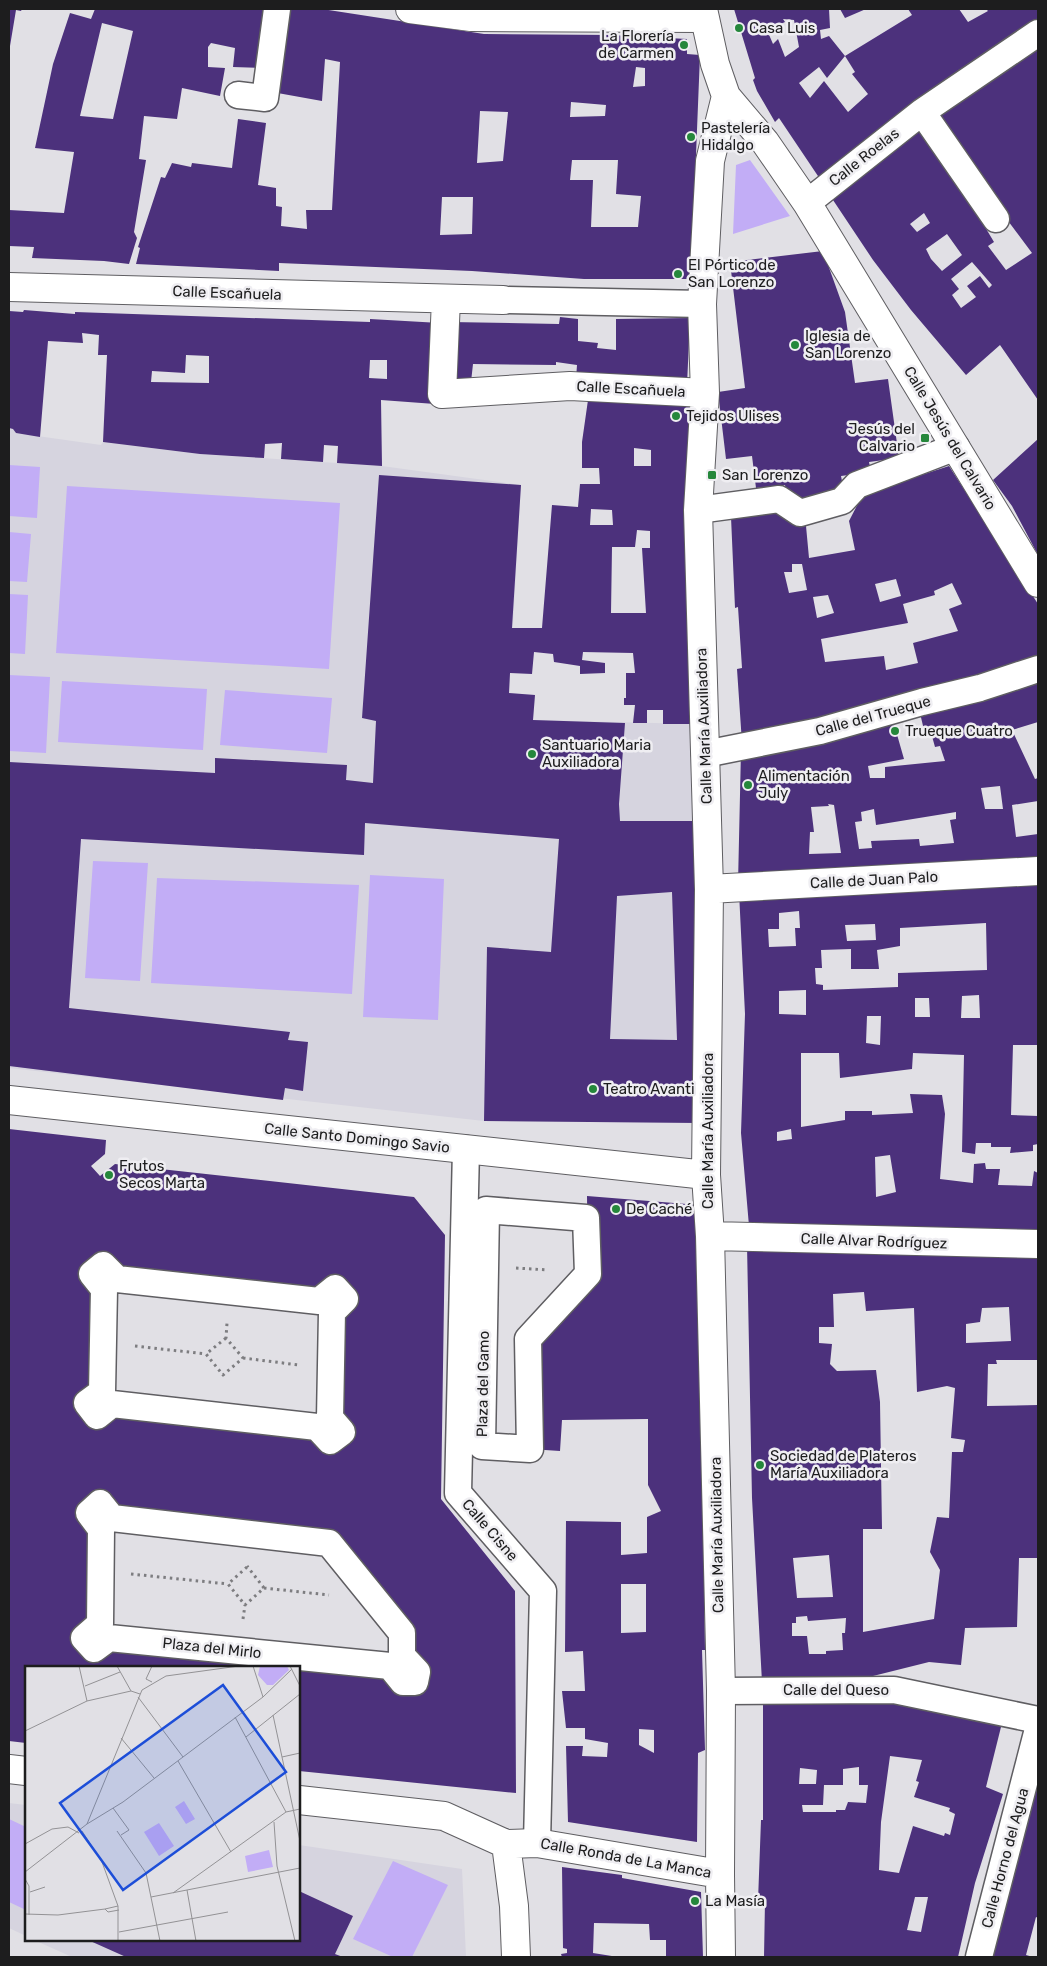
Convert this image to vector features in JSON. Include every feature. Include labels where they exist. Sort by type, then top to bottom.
[{"type":"street","points":[[238,95],[265,98],[277,9]]},
{"type":"street","points":[[410,9],[471,17],[704,13],[715,64],[726,96]]},
{"type":"street","name":"Calle Roelas","points":[[807,203],[922,112],[1038,33]]},
{"type":"street","name":"Calle Jesús del Calvario","points":[[726,96],[765,142],[807,203],[1038,584]]},
{"type":"street","name":"Calle María Auxiliadora","points":[[721,1957],[721,1691],[710,1236],[706,1174],[709,889],[698,510],[705,393],[702,304],[710,160],[726,96]]},
{"type":"street","points":[[922,112],[996,219]]},
{"type":"street","name":"Calle Escañuela","points":[[9,287],[702,304]]},
{"type":"street","name":"Calle Escañuela","points":[[446,299],[442,394],[570,386],[705,393]]},
{"type":"street","points":[[698,510],[779,499],[800,513],[842,501],[857,484],[956,447]]},
{"type":"street","name":"Calle del Trueque","points":[[704,754],[820,731],[922,702],[980,688],[1038,669]]},
{"type":"street","name":"Calle de Juan Palo","points":[[709,889],[1038,871]]},
{"type":"street","name":"Calle Santo Domingo Savio","points":[[9,1100],[706,1174]]},
{"type":"street","name":"Calle Cisne","points":[[466,1150],[458,1493],[543,1590],[537,1843]]},
{"type":"street","name":"Plaza del Gamo","points":[[486,1210],[586,1218],[588,1274],[528,1339],[530,1448],[482,1446],[486,1210]]},
{"type":"street","name":"Calle Alvar Rodríguez","points":[[710,1236],[1038,1244]]},
{"type":"street","points":[[103,1265],[117,1279],[319,1301],[335,1288],[345,1299],[332,1312],[330,1418],[342,1432],[330,1441],[317,1427],[112,1404],[97,1416],[87,1403],[102,1392],[104,1289],[92,1274],[103,1265]]},
{"type":"street","name":"Plaza del Mirlo","points":[[100,1503],[112,1518],[329,1543],[402,1633],[402,1656],[417,1672],[415,1682],[403,1682],[390,1666],[109,1638],[94,1649],[84,1638],[100,1624],[101,1528],[88,1513],[100,1503]]},
{"type":"street","name":"Calle del Queso","points":[[721,1691],[894,1690],[1038,1720]]},
{"type":"street","name":"Calle Horno del Agua","points":[[979,1957],[1038,1729]]},
{"type":"street","points":[[9,1769],[25,1771]]},
{"type":"street","name":"Calle Ronda de La Manca","points":[[300,1800],[444,1816],[506,1844],[537,1843],[720,1874]]},
{"type":"street","points":[[506,1844],[514,1906],[516,1957]]},
{"type":"path","points":[[206,1354],[226,1338],[243,1358],[307,1365]]},
{"type":"path","points":[[129,1345],[206,1354],[223,1375],[243,1358]]},
{"type":"path","points":[[228,1584],[247,1568],[264,1588],[338,1596]]},
{"type":"path","points":[[128,1574],[228,1584],[245,1605],[264,1588]]},
{"type":"shaded area","points":[[750,160],[790,216],[733,234],[736,165]]},
{"type":"shaded area","points":[[9,428],[13,429],[16,433],[101,445],[103,442],[200,454],[382,466],[521,485],[509,693],[535,695],[533,720],[694,724],[699,1123],[484,1121],[9,1068]]},
{"type":"shaded area","points":[[9,465],[40,467],[37,518],[9,516]]},
{"type":"shaded area","points":[[67,486],[340,503],[329,669],[56,653]]},
{"type":"shaded area","points":[[9,532],[31,534],[27,582],[9,581]]},
{"type":"shaded area","points":[[9,594],[28,595],[25,654],[9,653]]},
{"type":"shaded area","points":[[9,675],[50,677],[46,753],[9,751]]},
{"type":"shaded area","points":[[62,681],[207,689],[203,750],[58,742]]},
{"type":"shaded area","points":[[225,690],[332,698],[327,753],[220,745]]},
{"type":"shaded area","points":[[93,861],[148,863],[140,981],[85,978]]},
{"type":"shaded area","points":[[370,875],[444,879],[438,1020],[363,1017]]},
{"type":"shaded area","points":[[157,878],[359,885],[352,994],[151,983]]},
{"type":"shaded area","points":[[9,1803],[25,1805],[25,1936],[9,1928]]},
{"type":"shaded area","points":[[9,1819],[25,1827],[25,1910],[9,1902]]},
{"type":"shaded area","points":[[300,1845],[462,1869],[466,1957],[72,1957],[36,1941],[300,1941]]},
{"type":"shaded area","points":[[393,1861],[448,1885],[412,1957],[393,1957],[353,1939]]},
{"type":"building","points":[[9,9],[22,9],[21,11],[16,10],[10,46]]},
{"type":"building","points":[[95,9],[271,9],[263,68],[233,67],[235,48],[211,43],[208,47],[208,67],[225,68],[220,96],[182,88],[177,119],[144,116],[139,159],[146,160],[134,232],[137,238],[129,264],[32,258],[34,247],[9,246],[9,210],[64,213],[74,152],[35,148],[53,64],[70,13],[91,19]],"holes":[[[102,23],[133,31],[113,119],[80,116]]]},
{"type":"building","points":[[280,9],[322,9],[484,34],[611,35],[687,39],[687,54],[700,55],[691,279],[584,279],[472,271],[279,263],[279,271],[136,264],[140,248],[138,247],[161,177],[165,178],[172,163],[191,167],[192,163],[232,168],[238,119],[266,123],[258,185],[276,188],[276,206],[282,207],[281,226],[307,229],[306,210],[332,210],[340,62],[325,59],[322,101],[272,92]],"holes":[[[636,67],[645,68],[645,86],[633,87]],[[571,102],[606,105],[605,116],[570,117]],[[480,111],[508,112],[503,161],[477,163]],[[572,160],[618,160],[616,194],[641,196],[638,227],[591,227],[593,180],[570,180]],[[442,197],[473,197],[472,234],[440,235]]]},
{"type":"building","points":[[734,9],[829,9],[830,28],[820,30],[821,39],[829,36],[845,56],[912,15],[908,9],[959,9],[968,22],[988,11],[986,9],[1038,9],[1038,28],[822,182],[779,118],[775,122],[757,91],[753,80],[755,78]],"holes":[[[783,19],[794,20],[799,47],[785,57],[778,39],[773,44],[767,30],[785,22]],[[845,56],[855,72],[852,74],[868,94],[848,112],[824,81],[810,98],[799,83],[819,67],[827,78]]]},
{"type":"building","points":[[840,9],[866,9],[845,18]]},
{"type":"building","points":[[1038,44],[1038,400],[1000,345],[966,375],[911,310],[873,260],[831,197],[920,124],[990,223],[985,227],[994,242],[988,246],[1006,270],[1032,253],[930,116]],"holes":[[[924,213],[930,223],[917,232],[910,224]],[[947,234],[962,255],[942,271],[931,259],[926,249]],[[972,262],[992,285],[989,288],[980,276],[967,286],[976,297],[961,308],[952,295],[959,289],[951,279]]]},
{"type":"building","name":"Iglesia de San Lorenzo","points":[[823,251],[845,312],[855,383],[888,379],[899,458],[869,462],[871,472],[841,476],[842,481],[826,500],[802,503],[786,490],[785,485],[756,488],[752,456],[726,459],[718,392],[745,388],[730,262]]},
{"type":"building","points":[[24,310],[75,314],[75,312],[370,322],[370,319],[440,323],[435,404],[381,400],[382,466],[337,463],[338,446],[324,445],[323,462],[281,459],[282,443],[265,444],[264,458],[200,454],[103,442],[107,355],[98,355],[99,335],[82,333],[83,343],[48,341],[40,437],[16,433],[13,429],[9,428],[9,311],[23,312]],"holes":[[[186,355],[209,356],[209,383],[151,382],[152,371],[185,373]],[[370,360],[387,360],[387,379],[369,378]]]},
{"type":"building","points":[[560,317],[578,319],[578,341],[598,343],[597,348],[616,350],[616,319],[690,318],[687,385],[576,379],[577,365],[556,362],[556,365],[473,364],[471,382],[445,378],[450,322],[559,324]]},
{"type":"building","points":[[589,393],[692,401],[694,724],[663,724],[663,710],[647,710],[647,723],[633,723],[635,705],[624,705],[624,698],[626,698],[626,673],[635,673],[633,653],[583,652],[582,660],[605,663],[605,673],[580,674],[580,666],[554,662],[553,654],[534,652],[532,674],[510,673],[509,693],[535,695],[533,720],[625,723],[619,804],[620,821],[696,821],[699,1123],[484,1121],[487,947],[551,952],[559,839],[365,823],[364,855],[81,839],[69,1008],[290,1032],[288,1040],[308,1042],[303,1091],[285,1088],[283,1100],[9,1066],[9,762],[215,773],[215,758],[347,765],[346,780],[373,783],[376,721],[362,718],[379,475],[521,485],[512,628],[542,628],[552,505],[578,507],[580,484],[600,484],[599,468],[582,468],[582,442]],"holes":[[[634,448],[651,450],[651,466],[634,466]],[[591,509],[612,510],[613,525],[590,525]],[[637,530],[650,531],[650,548],[642,548],[646,613],[611,613],[612,547],[635,547]],[[672,892],[677,1040],[610,1039],[617,896]]]},
{"type":"building","points":[[1038,439],[1038,555],[1012,506],[993,480]]},
{"type":"building","points":[[949,466],[1038,604],[1038,668],[742,743],[737,669],[742,668],[738,607],[735,608],[731,517],[777,509],[806,526],[809,558],[855,550],[849,521],[863,494]],"holes":[[[792,564],[802,564],[807,590],[789,593],[784,572],[792,572]],[[896,579],[901,596],[880,602],[875,584]],[[952,583],[962,604],[949,609],[958,631],[913,643],[918,663],[886,670],[884,656],[825,662],[821,639],[908,623],[903,604],[935,595],[934,591]],[[828,595],[834,613],[817,618],[813,597]]]},
{"type":"building","points":[[1038,672],[1038,722],[1012,730],[1035,779],[1038,778],[1038,801],[1012,805],[1016,837],[1038,834],[1038,863],[738,884],[741,750],[892,717],[904,759],[868,766],[870,778],[885,778],[885,767],[945,761],[940,746],[935,747],[930,729],[924,730],[919,709]],"holes":[[[1000,786],[1003,809],[985,809],[981,788]],[[828,804],[834,805],[841,853],[809,854],[810,832],[814,832],[811,807],[829,806]],[[874,809],[876,825],[956,812],[956,819],[950,820],[954,843],[920,846],[919,839],[871,841],[872,848],[859,849],[855,822],[862,821],[861,812]]]},
{"type":"building","points":[[1038,877],[1038,1045],[1013,1045],[1011,1115],[1038,1116],[1038,1144],[1033,1145],[1033,1151],[1010,1153],[1011,1147],[991,1147],[991,1143],[976,1143],[975,1154],[962,1152],[964,1055],[913,1053],[912,1069],[840,1078],[839,1053],[801,1053],[801,1127],[845,1120],[845,1111],[872,1111],[872,1115],[913,1113],[910,1094],[942,1095],[945,1114],[940,1179],[973,1183],[974,1164],[985,1163],[986,1169],[1000,1169],[998,1185],[1032,1186],[1034,1171],[1038,1173],[1038,1239],[749,1226],[741,1133],[745,1014],[739,892]],"holes":[[[799,911],[800,928],[795,928],[796,946],[769,947],[768,929],[779,929],[779,913]],[[986,923],[987,970],[898,973],[898,987],[823,990],[823,985],[816,984],[815,968],[822,968],[821,950],[851,949],[851,969],[879,969],[877,950],[900,946],[900,928]],[[875,924],[876,940],[847,941],[845,925]],[[806,990],[806,1015],[779,1014],[779,991]],[[979,995],[980,1018],[961,1018],[962,996]],[[915,998],[929,998],[930,1017],[915,1017]],[[867,1016],[881,1016],[880,1045],[866,1043]],[[791,1129],[792,1139],[777,1141],[777,1132]],[[890,1155],[896,1192],[876,1197],[875,1157]]]},
{"type":"building","points":[[9,1129],[106,1140],[105,1154],[91,1166],[100,1176],[115,1164],[414,1197],[445,1235],[441,1499],[515,1591],[516,1793],[300,1771],[300,1666],[25,1666],[25,1743],[9,1741]],"holes":[[[117,1279],[332,1312],[317,1427],[102,1392]],[[112,1518],[329,1543],[417,1672],[94,1649]]]},
{"type":"building","points":[[587,1196],[699,1205],[705,1650],[702,1650],[705,1750],[698,1753],[697,1842],[568,1822],[566,1746],[583,1746],[582,1756],[607,1757],[608,1743],[585,1739],[585,1728],[566,1728],[562,1691],[585,1691],[583,1651],[565,1652],[566,1521],[621,1522],[621,1555],[647,1553],[647,1517],[661,1511],[648,1485],[648,1419],[562,1420],[560,1451],[530,1449],[528,1339],[588,1274]],"holes":[[[621,1584],[646,1584],[646,1632],[621,1633]],[[639,1729],[654,1730],[654,1753],[639,1745]]]},
{"type":"building","points":[[747,1245],[1038,1250],[1038,1360],[996,1360],[997,1364],[988,1364],[987,1406],[1038,1405],[1038,1558],[1019,1558],[1017,1627],[965,1628],[961,1665],[929,1662],[869,1677],[762,1682],[752,1498]],"holes":[[[864,1292],[866,1311],[914,1308],[917,1392],[947,1386],[955,1388],[951,1438],[965,1440],[963,1452],[952,1452],[949,1518],[937,1517],[930,1552],[940,1570],[934,1619],[863,1632],[863,1529],[882,1529],[880,1402],[876,1370],[837,1371],[830,1364],[832,1344],[819,1343],[819,1327],[834,1327],[833,1294]],[[1009,1307],[1011,1341],[966,1343],[966,1324],[980,1322],[982,1308]],[[829,1555],[833,1597],[797,1598],[793,1558]],[[807,1616],[808,1621],[846,1618],[845,1633],[842,1633],[843,1650],[826,1651],[826,1654],[809,1654],[807,1636],[792,1636],[792,1623],[796,1623],[796,1617]]]},
{"type":"building","points":[[763,1698],[893,1698],[1004,1715],[986,1787],[1003,1794],[975,1883],[958,1957],[764,1957],[765,1901],[758,1901],[761,1820],[763,1820]],"holes":[[[890,1756],[922,1760],[916,1781],[919,1782],[914,1797],[950,1808],[949,1811],[955,1814],[950,1835],[945,1833],[944,1836],[913,1826],[899,1873],[879,1870],[881,1822]],[[859,1767],[859,1785],[868,1785],[866,1803],[848,1802],[845,1810],[836,1810],[836,1812],[803,1812],[802,1805],[823,1805],[824,1785],[843,1785],[843,1769]],[[800,1768],[817,1770],[816,1784],[799,1784]],[[915,1897],[928,1897],[921,1932],[907,1930]]]},
{"type":"building","points":[[1038,1769],[1038,1918],[1036,1917],[1026,1955],[1033,1957],[986,1957]]},
{"type":"building","points":[[562,1867],[622,1875],[622,1878],[701,1892],[703,1957],[666,1957],[666,1940],[650,1940],[649,1924],[594,1923],[593,1953],[618,1957],[562,1957],[561,1954],[567,1953],[567,1949],[563,1948]]},
{"type":"building","points":[[300,1891],[353,1916],[335,1954],[343,1957],[126,1957],[90,1941],[300,1941]]},
{"type":"place","name":"Casa Luis","points":[[739,28]]},
{"type":"place","name":"La Florería de Carmen","points":[[684,45]]},
{"type":"place","name":"Pastelería Hidalgo","points":[[691,137]]},
{"type":"place","name":"El Pórtico de San Lorenzo","points":[[678,274]]},
{"type":"place","name":"Iglesia de San Lorenzo","points":[[795,345]]},
{"type":"place","name":"Tejidos Ulises","points":[[676,416]]},
{"type":"place","name":"Jesús del Calvario","points":[[925,438]]},
{"type":"place","name":"San Lorenzo","points":[[712,475]]},
{"type":"place","name":"Trueque Cuatro","points":[[895,731]]},
{"type":"place","name":"Santuario Maria Auxiliadora","points":[[532,754]]},
{"type":"place","name":"Alimentación July","points":[[748,785]]},
{"type":"place","name":"Teatro Avanti","points":[[593,1089]]},
{"type":"place","name":"Frutos Secos Marta","points":[[109,1175]]},
{"type":"place","name":"De Caché","points":[[616,1209]]},
{"type":"place","name":"Sociedad de Plateros María Auxiliadora","points":[[760,1465]]},
{"type":"place","name":"La Masía","points":[[695,1901]]}]
